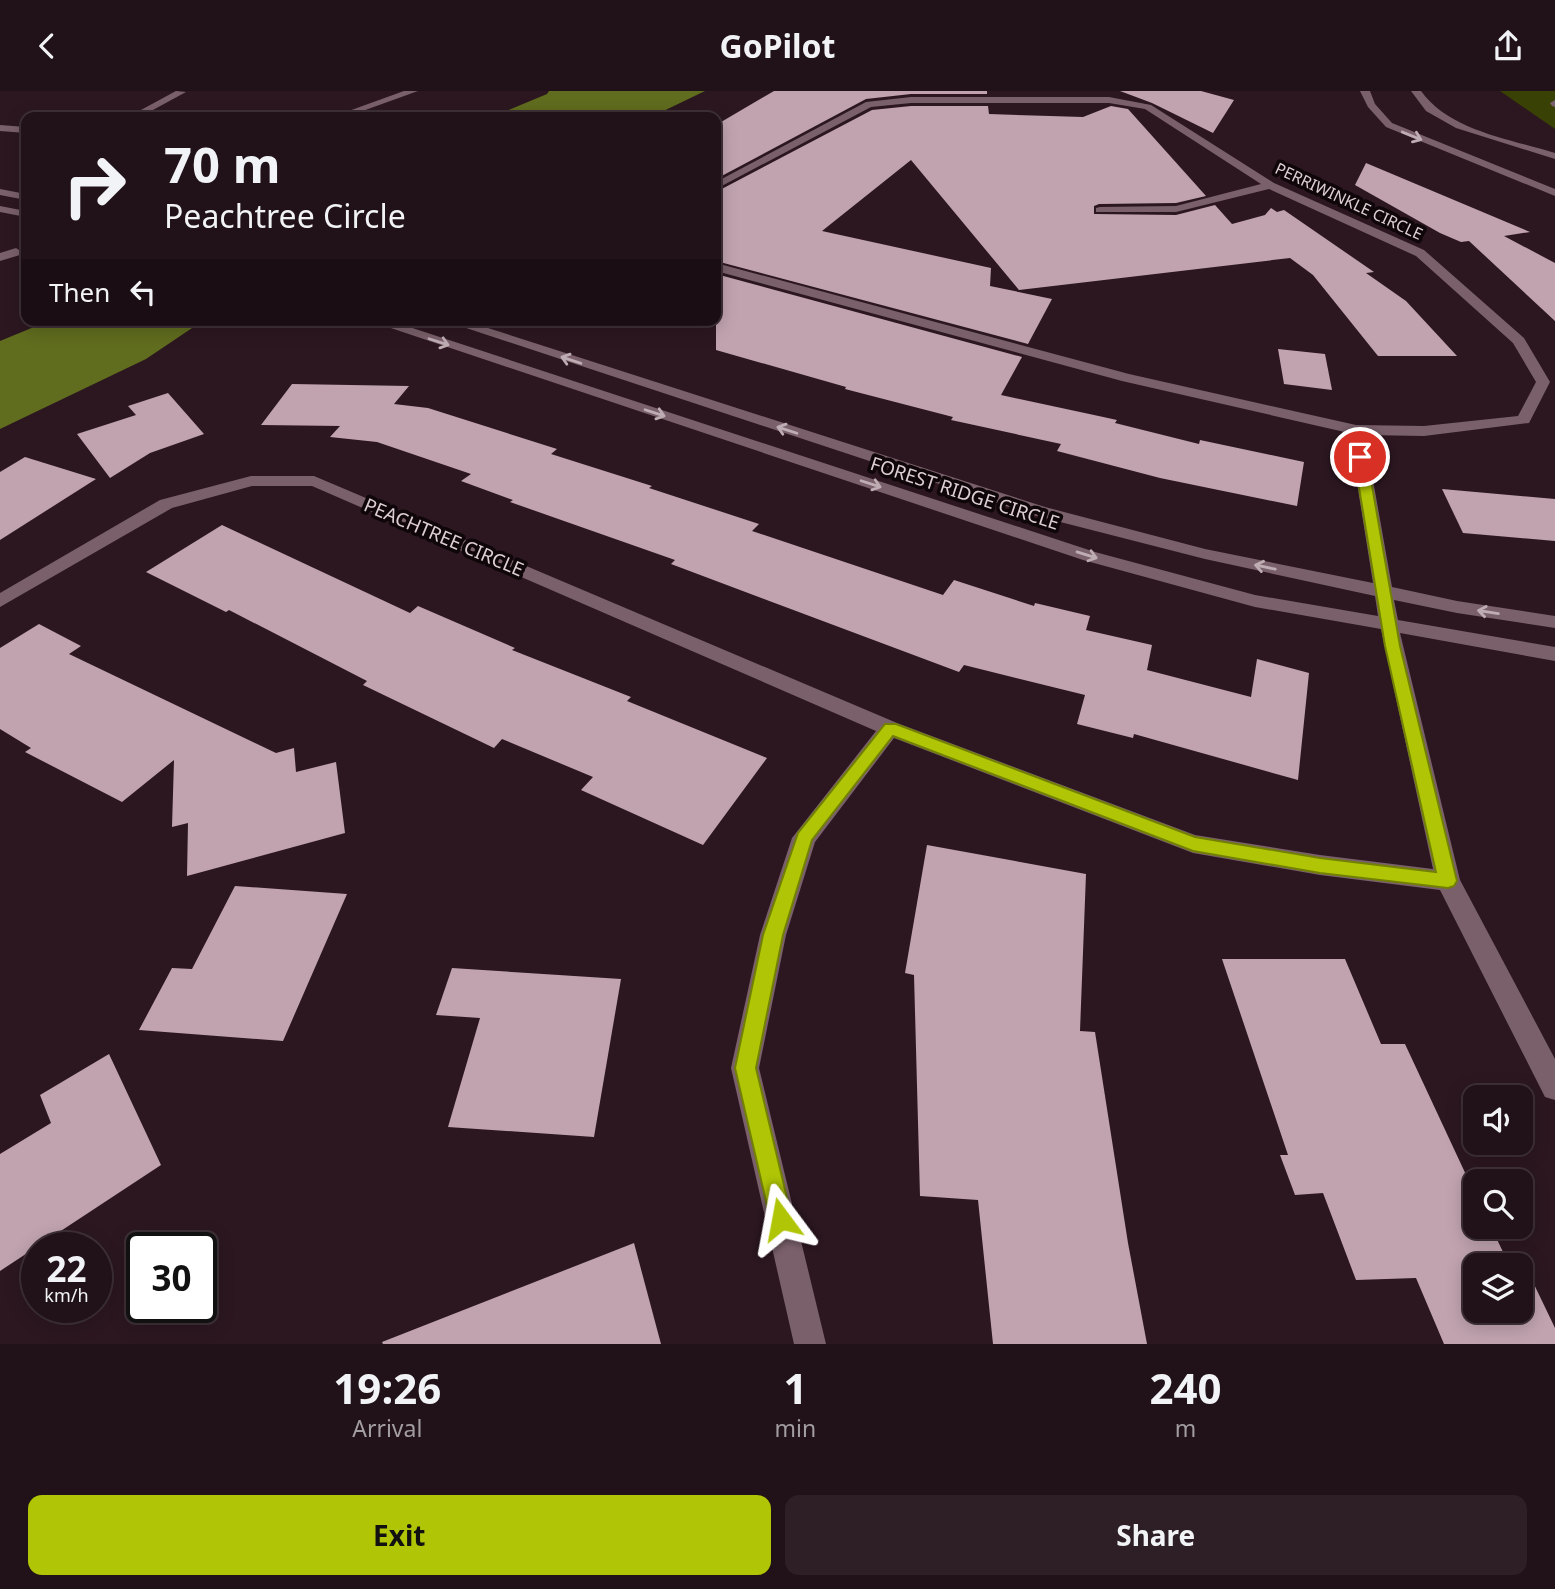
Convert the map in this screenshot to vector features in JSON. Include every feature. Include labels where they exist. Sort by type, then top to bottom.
[{"type":"street","points":[[352,112],[413,91]]},
{"type":"street","points":[[1365,91],[1371,105],[1389,125],[1555,193]]},
{"type":"street","points":[[1416,91],[1429,109],[1459,126],[1555,156]]},
{"type":"street","points":[[143,112],[181,92]]},
{"type":"street","name":"PERRIWINKLE CIRCLE","points":[[721,183],[869,104],[911,100],[1108,100],[1149,107],[1270,185],[1420,253],[1519,341],[1543,382],[1524,420],[1424,431],[1356,430],[1127,378],[721,268]]},
{"type":"street","points":[[0,128],[21,130]]},
{"type":"street","points":[[1100,210],[1176,209],[1270,185]]},
{"type":"street","points":[[0,192],[21,196]]},
{"type":"street","points":[[0,209],[21,212]]},
{"type":"street","points":[[0,257],[16,252]]},
{"type":"street","name":"FOREST RIDGE CIRCLE","points":[[392,326],[1089,556],[1255,601],[1555,654]]},
{"type":"street","name":"FOREST RIDGE CIRCLE","points":[[468,326],[1039,511],[1205,554],[1384,592],[1555,622]]},
{"type":"street","points":[[1356,430],[1390,626],[1448,881],[1555,1087]]},
{"type":"street","name":"PEACHTREE CIRCLE","points":[[0,601],[166,504],[251,481],[314,481],[890,728],[1193,844],[1320,865],[1448,881]]},
{"type":"street","points":[[810,1344],[745,1068],[773,935],[804,838],[890,728]]},
{"type":"shaded area","points":[[549,91],[705,91],[661,112],[504,112]]},
{"type":"shaded area","points":[[1500,91],[1555,91],[1555,129]]},
{"type":"shaded area","points":[[36,326],[195,326],[146,359],[0,429],[0,341]]},
{"type":"building","points":[[774,91],[987,91],[987,94],[911,94],[866,99],[721,176],[721,122]]},
{"type":"building","points":[[1120,91],[1201,91],[1234,100],[1213,133],[1152,103]]},
{"type":"building","points":[[911,106],[988,106],[989,114],[1083,117],[1111,106],[1128,109],[1206,196],[1176,203],[1099,204],[1094,206],[1094,214],[1176,215],[1215,205],[1232,224],[1265,215],[1271,208],[1277,212],[1284,210],[1374,272],[1366,273],[1406,301],[1457,356],[1378,356],[1313,275],[1290,258],[1019,290],[911,160],[822,231],[991,268],[990,286],[1052,299],[1028,344],[721,262],[721,189],[872,110]]},
{"type":"building","points":[[1366,163],[1530,232],[1504,236],[1555,263],[1555,321],[1469,241],[1461,242],[1440,233],[1355,185]]},
{"type":"building","points":[[721,275],[1022,357],[1001,395],[1117,420],[1115,423],[1199,444],[1200,440],[1304,462],[1297,506],[1160,478],[1057,451],[1061,444],[951,420],[953,417],[845,389],[846,387],[716,350],[716,326],[721,326]]},
{"type":"building","points":[[1278,349],[1325,354],[1332,390],[1284,384]]},
{"type":"building","points":[[292,384],[409,386],[394,404],[428,408],[557,449],[551,454],[759,524],[752,531],[943,595],[954,580],[1034,606],[1035,603],[1090,616],[1086,630],[1152,645],[1147,670],[1251,697],[1257,659],[1309,673],[1298,780],[1134,734],[1133,738],[1077,724],[1085,695],[964,665],[959,672],[671,564],[675,560],[510,502],[513,500],[461,481],[471,474],[377,442],[330,437],[340,426],[261,425]]},
{"type":"building","points":[[168,393],[204,434],[150,453],[110,478],[77,434],[136,415],[128,406]]},
{"type":"building","points":[[25,457],[96,479],[0,540],[0,472]]},
{"type":"building","points":[[1442,489],[1555,499],[1555,541],[1463,533]]},
{"type":"building","points":[[222,525],[410,613],[418,606],[515,648],[512,650],[631,697],[627,701],[767,758],[703,845],[581,790],[593,777],[502,739],[494,748],[363,685],[367,681],[229,610],[226,612],[146,572]]},
{"type":"building","points":[[39,624],[81,646],[69,654],[276,753],[294,748],[296,772],[336,762],[345,833],[187,876],[188,823],[172,827],[174,760],[122,802],[25,752],[31,748],[0,729],[0,648]]},
{"type":"building","points":[[927,845],[1086,874],[1080,1031],[1095,1032],[1128,1243],[1147,1344],[993,1344],[978,1200],[920,1196],[914,975],[905,973]]},
{"type":"building","points":[[235,886],[347,894],[283,1041],[139,1030],[172,968],[192,969]]},
{"type":"building","points":[[1222,959],[1345,959],[1381,1044],[1405,1044],[1463,1169],[1463,1239],[1497,1239],[1504,1253],[1463,1253],[1463,1323],[1533,1323],[1533,1282],[1555,1328],[1555,1344],[1444,1344],[1416,1278],[1356,1280],[1323,1193],[1295,1195],[1280,1155],[1288,1155]]},
{"type":"building","points":[[452,968],[621,979],[594,1137],[448,1127],[480,1018],[436,1015]]},
{"type":"building","points":[[109,1054],[161,1165],[59,1232],[21,1232],[21,1257],[0,1271],[0,1154],[51,1123],[40,1095]]},
{"type":"building","points":[[634,1243],[661,1344],[382,1342]]},
{"type":"route","points":[[781,1219],[745,1068],[773,935],[804,838],[890,728],[1193,844],[1320,865],[1448,881],[1393,646],[1360,457]]}]
